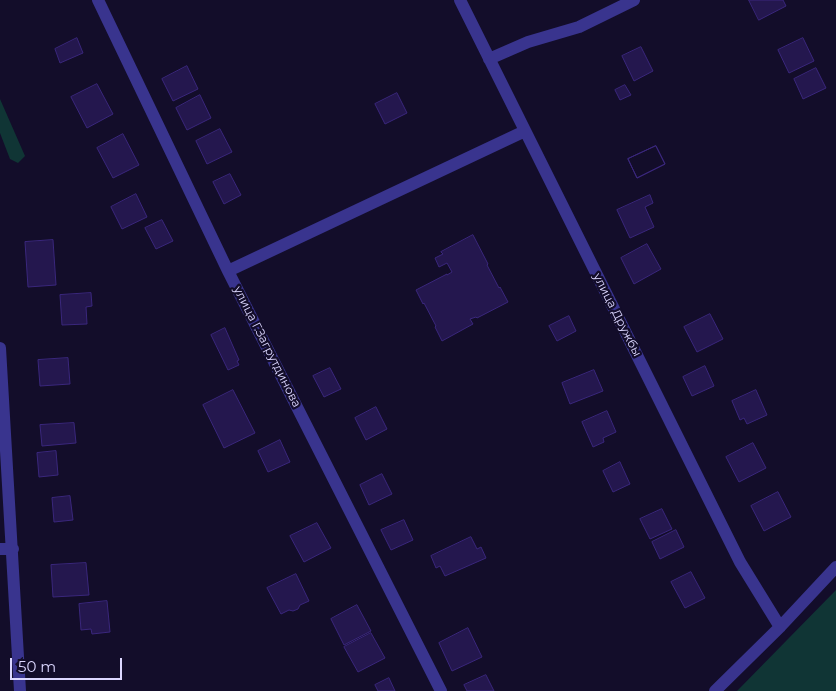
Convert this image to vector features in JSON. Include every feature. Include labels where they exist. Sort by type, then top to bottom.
[{"type":"street","name":"улица Г.Загрутдинова","points":[[98,0],[228,272],[441,691]]},
{"type":"street","name":"улица Дружбы","points":[[460,0],[740,562],[780,626]]},
{"type":"street","points":[[489,59],[528,42],[579,27],[634,0]]},
{"type":"street","points":[[228,272],[525,132]]},
{"type":"street","points":[[0,348],[6,549],[20,691]]},
{"type":"street","points":[[715,691],[836,567]]},
{"type":"green space","points":[[0,99],[25,156],[18,163],[10,159],[0,133]]},
{"type":"green space","points":[[836,590],[836,691],[737,691]]},
{"type":"building","points":[[749,0],[783,0],[786,6],[759,20]]},
{"type":"building","points":[[77,38],[83,53],[60,63],[55,49]]},
{"type":"building","points":[[803,38],[814,61],[789,73],[778,50]]},
{"type":"building","points":[[641,47],[653,71],[634,81],[622,56]]},
{"type":"building","points":[[187,66],[198,89],[173,101],[162,79]]},
{"type":"building","points":[[816,68],[826,88],[803,99],[794,79]]},
{"type":"building","points":[[97,84],[113,114],[87,128],[71,97]]},
{"type":"building","points":[[625,85],[631,95],[620,100],[615,90]]},
{"type":"building","points":[[397,93],[407,113],[385,124],[375,104]]},
{"type":"building","points":[[200,95],[211,118],[187,130],[176,108]]},
{"type":"building","points":[[220,129],[232,152],[207,164],[196,141]]},
{"type":"building","points":[[123,134],[139,165],[113,178],[97,148]]},
{"type":"building","points":[[656,146],[665,164],[637,178],[628,159]]},
{"type":"building","points":[[656,146],[665,164],[637,178],[628,159]]},
{"type":"building","points":[[230,174],[241,195],[224,204],[213,182]]},
{"type":"building","points":[[136,194],[147,217],[122,229],[111,207]]},
{"type":"building","points":[[650,195],[653,203],[645,207],[654,227],[630,238],[617,210]]},
{"type":"building","points":[[162,220],[173,241],[156,249],[145,228]]},
{"type":"building","points":[[473,235],[508,302],[477,318],[470,319],[473,324],[442,341],[416,290],[452,272],[447,263],[439,267],[435,258],[443,254],[441,252]]},
{"type":"building","points":[[53,240],[56,285],[28,287],[25,242]]},
{"type":"building","points":[[647,244],[661,269],[634,284],[621,258]]},
{"type":"building","points":[[91,293],[92,306],[86,307],[87,324],[62,325],[60,295]]},
{"type":"building","points":[[710,314],[723,339],[697,352],[684,327]]},
{"type":"building","points":[[569,316],[576,331],[557,341],[549,326]]},
{"type":"building","points":[[225,328],[239,360],[237,361],[239,365],[228,370],[211,335]]},
{"type":"building","points":[[68,358],[70,384],[40,386],[38,360]]},
{"type":"building","points":[[705,366],[714,386],[692,396],[683,377]]},
{"type":"building","points":[[330,368],[341,389],[324,397],[313,376]]},
{"type":"building","points":[[594,370],[603,391],[570,404],[562,383]]},
{"type":"building","points":[[233,390],[255,433],[224,448],[203,405]]},
{"type":"building","points":[[756,390],[767,415],[747,424],[744,418],[740,420],[732,401]]},
{"type":"building","points":[[376,407],[387,429],[366,440],[355,418]]},
{"type":"building","points":[[607,411],[616,432],[603,438],[604,442],[593,447],[582,422]]},
{"type":"building","points":[[74,423],[76,443],[42,446],[40,425]]},
{"type":"building","points":[[280,440],[290,462],[268,472],[258,451]]},
{"type":"building","points":[[753,443],[766,468],[739,482],[726,457]]},
{"type":"building","points":[[56,451],[58,475],[39,477],[37,453]]},
{"type":"building","points":[[620,462],[630,484],[613,492],[603,471]]},
{"type":"building","points":[[382,474],[392,494],[369,505],[360,485]]},
{"type":"building","points":[[778,492],[791,517],[764,531],[751,506]]},
{"type":"building","points":[[70,496],[73,520],[54,522],[52,498]]},
{"type":"building","points":[[662,509],[672,529],[650,539],[640,519]]},
{"type":"building","points":[[404,520],[413,540],[391,550],[381,530]]},
{"type":"building","points":[[317,523],[331,548],[304,562],[290,536]]},
{"type":"building","points":[[676,530],[684,547],[660,559],[652,542]]},
{"type":"building","points":[[471,537],[477,549],[481,547],[486,558],[445,576],[440,566],[436,568],[431,556]]},
{"type":"building","points":[[86,563],[89,595],[53,597],[51,565]]},
{"type":"building","points":[[691,572],[705,598],[685,608],[671,582]]},
{"type":"building","points":[[296,574],[309,601],[300,605],[298,609],[289,610],[281,614],[267,588]]},
{"type":"building","points":[[107,601],[110,632],[92,634],[91,629],[81,630],[79,604]]},
{"type":"building","points":[[357,605],[371,631],[344,645],[331,619]]},
{"type":"building","points":[[468,628],[482,657],[452,671],[439,643]]},
{"type":"building","points":[[371,633],[385,658],[358,672],[344,647]]},
{"type":"building","points":[[486,675],[494,691],[467,691],[464,685]]},
{"type":"building","points":[[389,678],[395,691],[378,691],[375,685]]}]
